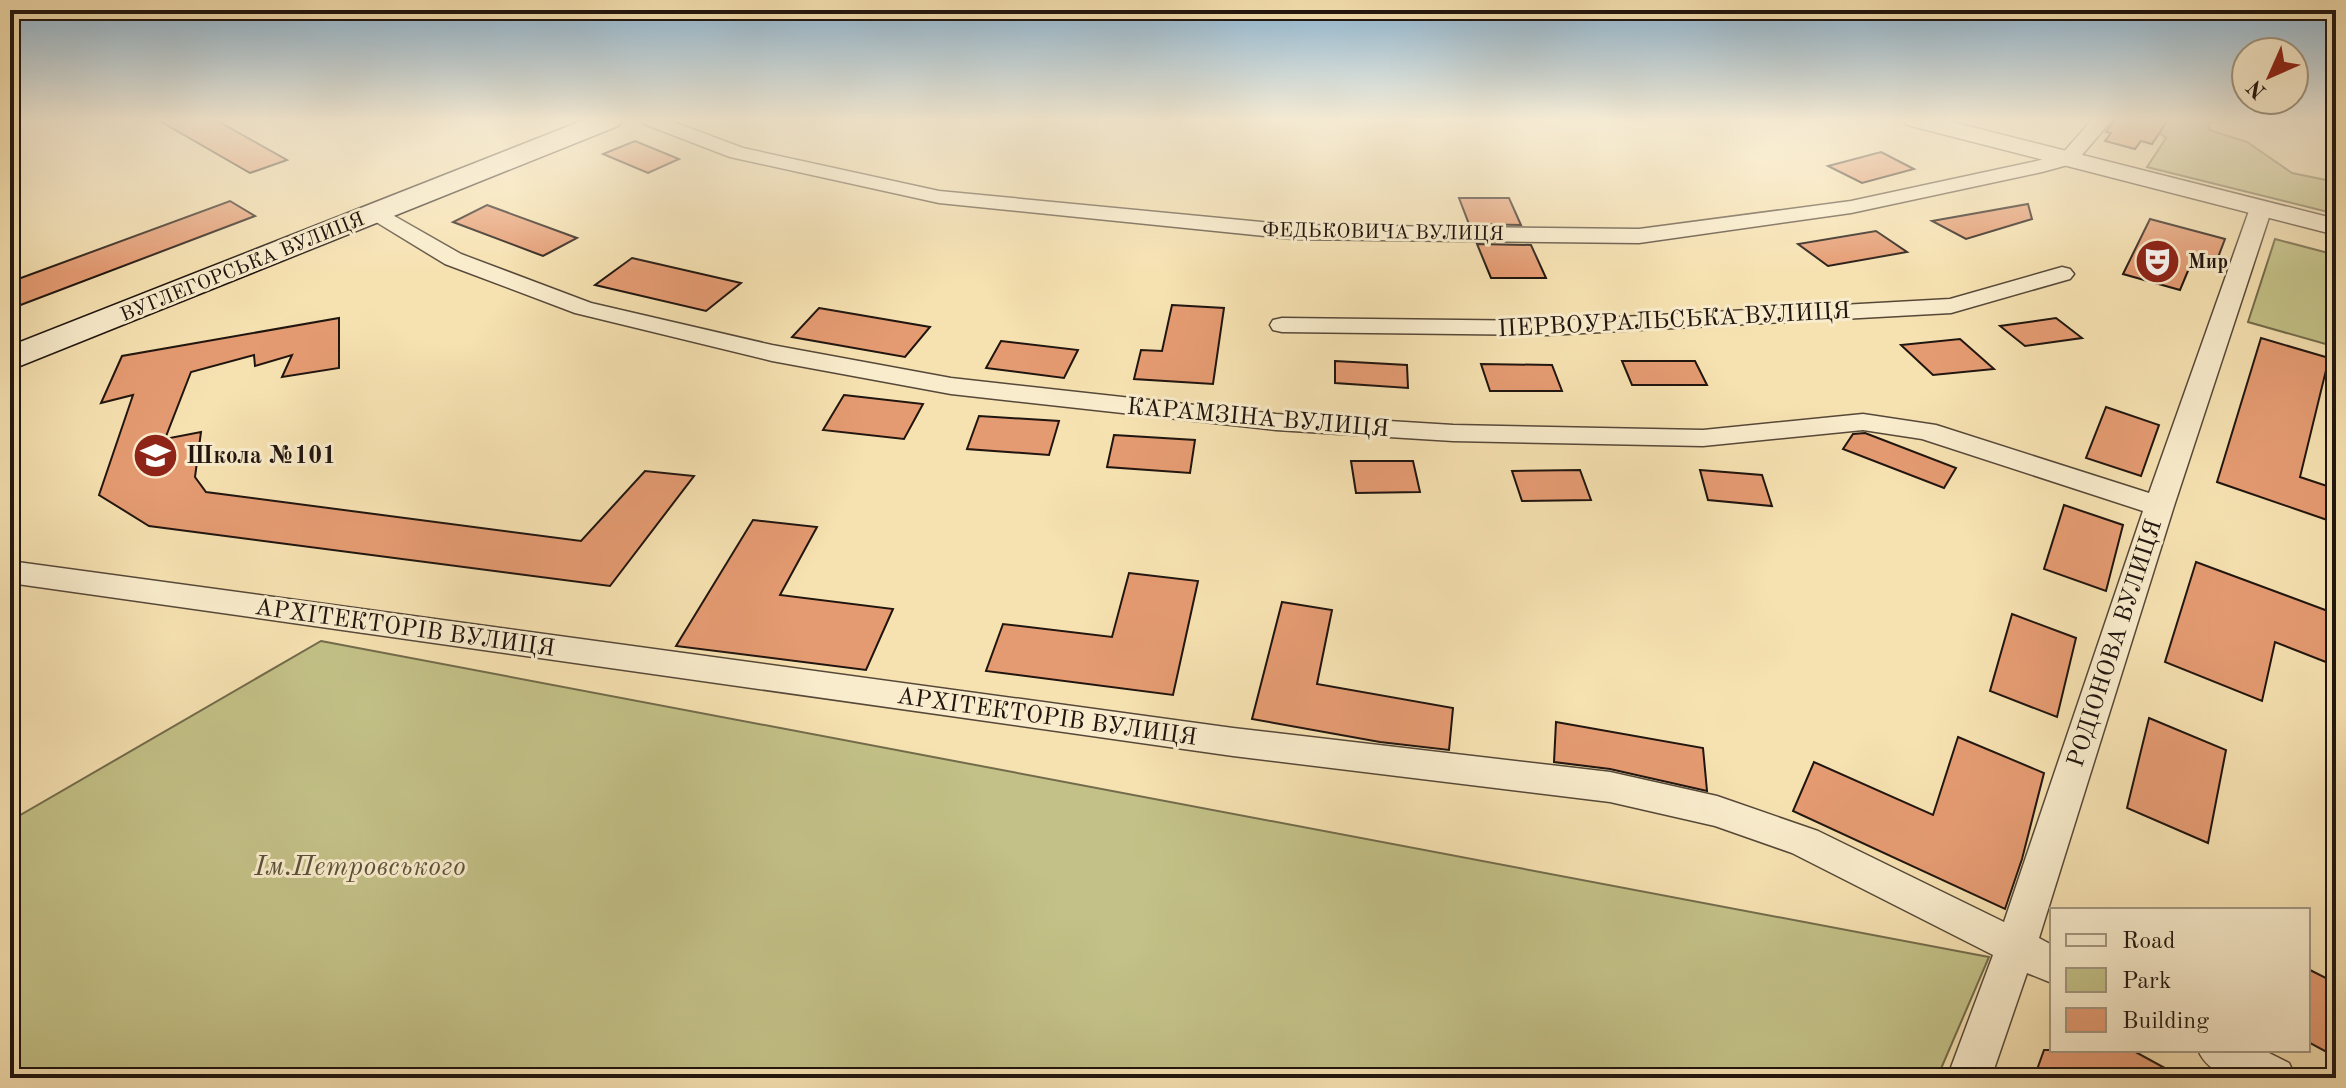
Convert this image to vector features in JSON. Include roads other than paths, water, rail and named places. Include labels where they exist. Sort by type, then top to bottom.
[{"type":"main road","name":"ВУГЛЕГОРСЬКА ВУЛИЦЯ","points":[[10,359],[482,171]]},
{"type":"street","name":"ФЕДЬКОВИЧА ВУЛИЦЯ","points":[[819,171],[939,197],[1293,232],[1639,236],[1851,207],[2015,171]]},
{"type":"street","points":[[2114,171],[2336,227]]},
{"type":"street","name":"РОДІОНОВА ВУЛИЦЯ","points":[[1969,1078],[2016,946],[2159,506],[2261,208]]},
{"type":"street","name":"КАРАМЗІНА ВУЛИЦЯ","points":[[374,214],[453,259],[583,308],[772,353],[951,386],[1276,422],[1453,433],[1703,438],[1863,422],[1926,431],[2159,506]]},
{"type":"street","name":"ПЕРВОУРАЛЬСЬКА ВУЛИЦЯ","points":[[1282,325],[1548,328],[1951,306],[2062,274]]},
{"type":"street","name":"АРХІТЕКТОРІВ ВУЛИЦЯ","points":[[10,572],[1233,742],[1610,787],[1717,811],[1805,842],[2050,964]]},
{"type":"street","points":[[2223,1052],[2274,1078]]},
{"type":"place","name":"Мир","points":[[2157,261]]},
{"type":"place","name":"Школа №101","points":[[155,455]]},
{"type":"park label","name":"Ім.Петровського","points":[[360,865]]}]
